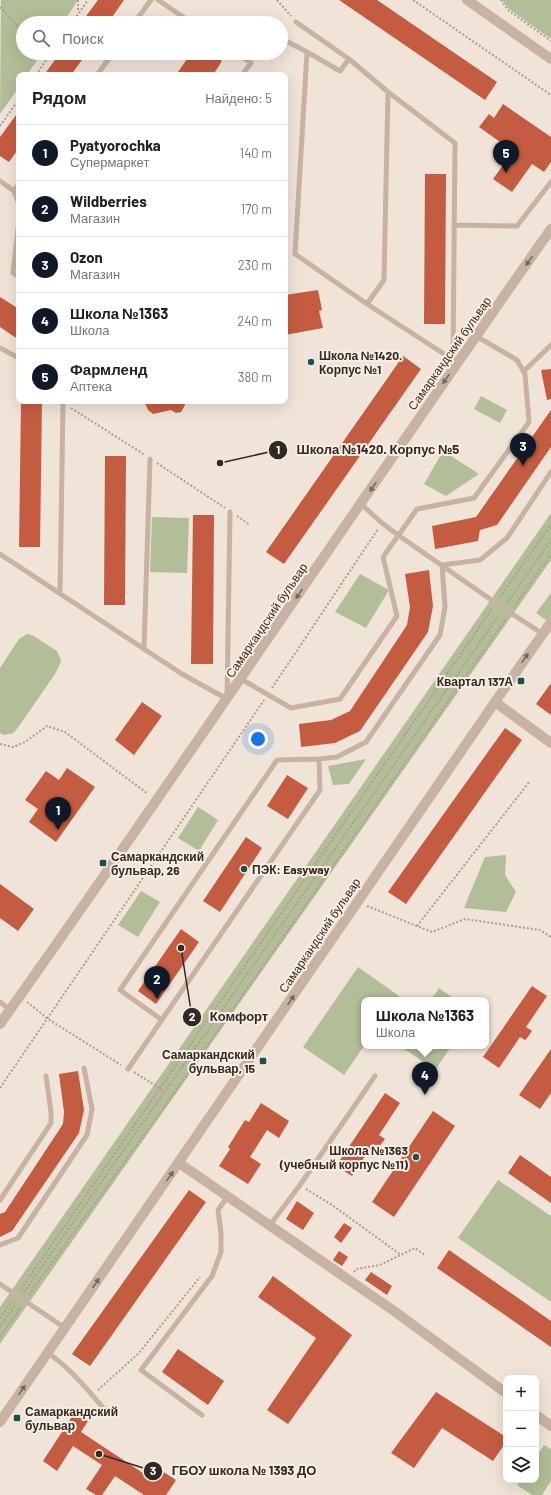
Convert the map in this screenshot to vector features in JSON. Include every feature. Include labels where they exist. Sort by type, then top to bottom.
[{"type":"street","points":[[467,0],[551,59]]},
{"type":"street","name":"Самаркандский бульвар","points":[[0,1024],[241,679],[361,504],[456,361],[476,336],[551,229]]},
{"type":"street","name":"Самаркандский бульвар","points":[[0,1422],[551,622]]},
{"type":"street","points":[[495,702],[551,743]]},
{"type":"street","points":[[179,1163],[347,1279],[503,1391]]},
{"type":"street","points":[[539,1417],[551,1426]]},
{"type":"lane","points":[[139,16],[151,0]]},
{"type":"lane","points":[[158,0],[182,16]]},
{"type":"lane","points":[[296,22],[349,59],[388,92],[455,143],[454,225],[456,361]]},
{"type":"lane","points":[[288,42],[340,71],[349,59]]},
{"type":"lane","points":[[307,52],[295,254],[367,304],[456,361]]},
{"type":"lane","points":[[99,72],[108,60]]},
{"type":"lane","points":[[244,72],[251,63],[247,60]]},
{"type":"lane","points":[[367,304],[384,280],[388,92]]},
{"type":"lane","points":[[0,181],[14,191],[16,196]]},
{"type":"lane","points":[[454,225],[517,226],[551,182]]},
{"type":"lane","points":[[16,246],[13,273],[16,275]]},
{"type":"lane","points":[[241,679],[291,708],[340,699],[397,616],[383,557],[417,508],[474,498],[529,422],[524,371],[517,360],[476,336]]},
{"type":"lane","points":[[524,371],[551,345]]},
{"type":"lane","points":[[0,348],[16,356]]},
{"type":"lane","points":[[60,593],[63,404]]},
{"type":"lane","points":[[144,648],[150,459]]},
{"type":"lane","points":[[442,565],[480,560],[486,556],[507,538],[551,472]]},
{"type":"lane","points":[[361,504],[398,535],[510,613],[543,634]]},
{"type":"lane","points":[[0,554],[182,674],[227,699],[230,512]]},
{"type":"lane","points":[[162,1020],[120,990],[278,760],[337,757],[366,742],[440,635],[445,607],[442,565]]},
{"type":"lane","points":[[128,1069],[320,790],[319,759]]},
{"type":"lane","points":[[0,1002],[10,1010]]},
{"type":"lane","points":[[0,1246],[18,1238],[88,1135],[92,1109],[84,1068]]},
{"type":"lane","points":[[0,1200],[50,1123],[51,1112],[46,1076]]},
{"type":"lane","points":[[270,1225],[300,1185],[375,1076]]},
{"type":"lane","points":[[202,1415],[142,1370],[212,1276],[221,1252],[221,1233],[218,1210],[228,1196]]},
{"type":"lane","points":[[0,1284],[65,1328]]},
{"type":"lane","points":[[48,1353],[61,1362],[105,1410]]},
{"type":"path","points":[[78,0],[78,14]]},
{"type":"path","points":[[78,14],[88,0]]},
{"type":"path","points":[[412,0],[551,95]]},
{"type":"path","points":[[501,0],[508,10],[551,41]]},
{"type":"path","points":[[0,7],[16,24]]},
{"type":"path","points":[[38,72],[46,60]]},
{"type":"path","points":[[0,126],[16,103]]},
{"type":"path","points":[[0,1088],[382,523]]},
{"type":"path","points":[[0,1327],[160,1088],[551,524]]},
{"type":"path","points":[[0,1337],[20,1297],[551,540]]},
{"type":"path","points":[[0,1318],[20,1297],[172,1096],[551,554]]},
{"type":"path","points":[[0,744],[13,747],[25,742],[47,726],[65,732],[157,801]]},
{"type":"path","points":[[417,926],[530,780]]},
{"type":"path","points":[[357,902],[432,932],[465,919],[540,930],[551,937]]},
{"type":"path","points":[[20,996],[48,1019],[160,1088],[164,1092]]},
{"type":"path","points":[[300,1185],[332,1205],[401,1255]]},
{"type":"path","points":[[347,1279],[356,1269],[380,1265],[415,1248],[425,1255]]},
{"type":"path","points":[[92,1395],[139,1353],[203,1273]]},
{"type":"green space","points":[[1,0],[78,0],[68,16],[16,16],[16,60],[37,60],[29,72],[16,72],[16,91],[0,114]]},
{"type":"green space","points":[[502,0],[551,0],[551,39],[509,9]]},
{"type":"green space","points":[[481,396],[507,410],[500,423],[474,409]]},
{"type":"green space","points":[[443,451],[479,474],[446,496],[424,484]]},
{"type":"green space","points":[[551,513],[551,560],[0,1344],[0,1307]]},
{"type":"green space","points":[[152,517],[189,518],[187,573],[150,572]]},
{"type":"green space","points":[[360,574],[389,590],[366,628],[335,612]]},
{"type":"green space","points":[[551,593],[551,619],[549,622],[536,613]]},
{"type":"green space","points":[[27,634],[32,635],[57,651],[61,660],[55,674],[17,729],[13,733],[4,735],[0,733],[0,668],[19,639]]},
{"type":"green space","points":[[366,759],[349,784],[333,785],[328,766]]},
{"type":"green space","points":[[198,807],[218,820],[199,851],[178,838]]},
{"type":"green space","points":[[506,855],[505,875],[516,892],[506,912],[464,908],[485,857]]},
{"type":"green space","points":[[141,891],[160,902],[138,937],[118,925]]},
{"type":"green space","points":[[358,967],[399,996],[361,997],[362,1049],[344,1075],[303,1047]]},
{"type":"green space","points":[[439,988],[452,997],[433,997]]},
{"type":"green space","points":[[404,1049],[449,1049],[435,1070]]},
{"type":"green space","points":[[498,1180],[551,1216],[551,1302],[458,1238]]},
{"type":"green space","points":[[544,1445],[551,1449],[551,1481],[542,1495],[532,1495],[517,1485],[519,1483],[539,1483],[539,1452]]},
{"type":"building","points":[[98,0],[124,0],[113,16],[86,16]]},
{"type":"building","points":[[339,0],[377,0],[497,82],[485,100]]},
{"type":"building","points":[[55,60],[82,60],[73,72],[46,72]]},
{"type":"building","points":[[186,60],[222,61],[215,72],[178,72]]},
{"type":"building","points":[[503,104],[551,137],[551,162],[544,172],[532,164],[512,192],[493,179],[513,151],[479,127],[489,114],[494,118]]},
{"type":"building","points":[[16,115],[16,152],[9,162],[0,156],[0,137]]},
{"type":"building","points":[[425,174],[446,174],[445,324],[424,324]]},
{"type":"building","points":[[318,290],[322,310],[319,311],[323,328],[288,334],[288,295]]},
{"type":"building","points":[[0,297],[16,307],[16,338],[0,327]]},
{"type":"building","points":[[403,356],[421,369],[284,564],[266,552]]},
{"type":"building","points":[[551,369],[551,399],[547,400],[541,370]]},
{"type":"building","points":[[21,404],[42,404],[40,547],[19,547]]},
{"type":"building","points":[[145,404],[185,405],[181,412],[176,413],[171,410],[153,414],[148,410]]},
{"type":"building","points":[[551,410],[551,447],[497,525],[480,530],[478,541],[435,549],[432,526],[476,517]]},
{"type":"building","points":[[105,456],[126,456],[125,605],[104,605]]},
{"type":"building","points":[[193,515],[214,515],[213,664],[191,664]]},
{"type":"building","points":[[429,570],[433,606],[428,632],[360,731],[335,743],[301,747],[299,724],[331,720],[350,711],[407,625],[410,607],[405,574]]},
{"type":"building","points":[[551,683],[551,715],[536,704]]},
{"type":"building","points":[[142,702],[162,716],[134,755],[115,740]]},
{"type":"building","points":[[505,728],[522,740],[406,904],[388,892]]},
{"type":"building","points":[[67,768],[95,787],[56,842],[29,822],[38,809],[25,800],[46,771],[59,780]]},
{"type":"building","points":[[287,775],[308,788],[288,819],[267,806]]},
{"type":"building","points":[[246,837],[262,848],[220,912],[203,901]]},
{"type":"building","points":[[0,884],[34,909],[18,931],[0,918]]},
{"type":"building","points":[[181,929],[199,942],[156,1004],[138,991]]},
{"type":"building","points":[[532,986],[547,996],[526,1027],[532,1031],[525,1040],[520,1037],[499,1068],[483,1057]]},
{"type":"building","points":[[551,1049],[551,1093],[540,1109],[519,1095]]},
{"type":"building","points":[[78,1071],[84,1110],[79,1133],[12,1231],[0,1237],[0,1214],[5,1212],[63,1124],[64,1112],[59,1074]]},
{"type":"building","points":[[385,1093],[400,1103],[379,1135],[385,1139],[379,1147],[373,1144],[352,1176],[336,1166]]},
{"type":"building","points":[[261,1103],[289,1121],[279,1138],[267,1130],[250,1157],[261,1164],[248,1184],[219,1166],[230,1149],[228,1147],[245,1120],[249,1122]]},
{"type":"building","name":"Школа №1363 (учебный корпус №11)","points":[[433,1111],[455,1126],[394,1217],[372,1202]]},
{"type":"building","points":[[520,1155],[551,1177],[551,1203],[508,1173]]},
{"type":"building","points":[[189,1190],[206,1202],[90,1366],[72,1354]]},
{"type":"building","points":[[297,1201],[314,1213],[303,1230],[286,1219]]},
{"type":"building","points":[[344,1223],[352,1228],[341,1243],[334,1237]]},
{"type":"building","points":[[449,1250],[551,1321],[551,1347],[437,1268]]},
{"type":"building","points":[[339,1251],[348,1257],[342,1266],[333,1260]]},
{"type":"building","points":[[371,1272],[392,1286],[387,1295],[365,1280]]},
{"type":"building","points":[[273,1276],[352,1335],[288,1424],[267,1410],[316,1338],[258,1297]]},
{"type":"building","points":[[178,1349],[224,1381],[208,1405],[162,1372]]},
{"type":"building","points":[[436,1392],[503,1435],[503,1446],[493,1461],[442,1428],[414,1468],[391,1453]]},
{"type":"building","points":[[75,1412],[88,1421],[81,1432],[155,1481],[162,1471],[176,1480],[166,1495],[144,1495],[115,1476],[102,1495],[96,1495],[86,1489],[102,1465],[73,1446],[57,1471],[43,1461]]},
{"type":"place","name":"Фармленд","points":[[506,173]]},
{"type":"place","name":"Школа №1420. Корпус №1","points":[[311,362]]},
{"type":"place","name":"Школа №1420. Корпус №5","points":[[220,463]]},
{"type":"place","name":"Ozon","points":[[523,466]]},
{"type":"place","name":"Квартал 137А","points":[[521,681]]},
{"type":"place","name":"Pyatyorochka","points":[[58,830]]},
{"type":"place","name":"Самаркандский бульвар, 26","points":[[103,863]]},
{"type":"place","name":"ПЭК: Easyway","points":[[244,869]]},
{"type":"place","name":"Комфорт","points":[[181,948]]},
{"type":"place","name":"Wildberries","points":[[157,999]]},
{"type":"place","name":"Самаркандский бульвар, 15","points":[[263,1061]]},
{"type":"place","name":"Школа №1363","points":[[425,1095]]},
{"type":"place","name":"Школа №1363 (учебный корпус №11)","points":[[416,1157]]},
{"type":"place","name":"Самаркандский бульвар","points":[[17,1418]]},
{"type":"place","name":"ГБОУ школа № 1393 ДО","points":[[99,1454]]}]
